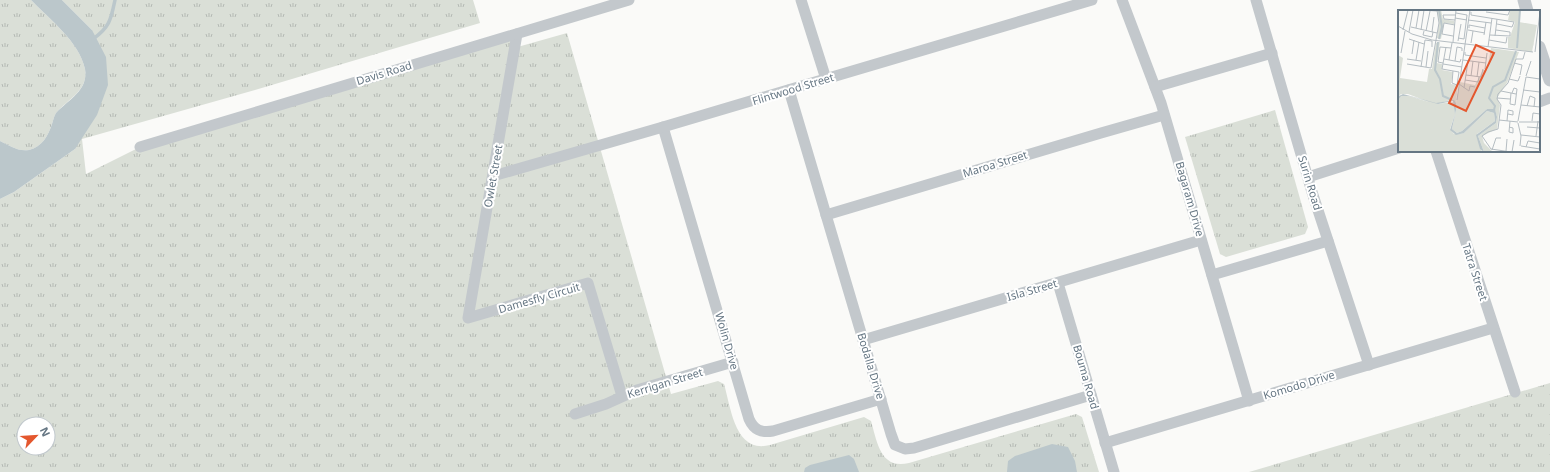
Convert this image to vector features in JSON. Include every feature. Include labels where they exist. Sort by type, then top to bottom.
[{"type":"street","name":"Davis Road","points":[[140,147],[629,0]]},
{"type":"street","points":[[801,0],[826,79]]},
{"type":"street","name":"Flintwood Street","points":[[493,176],[1092,0]]},
{"type":"street","name":"Bagaram Drive","points":[[1122,0],[1155,87],[1249,401]]},
{"type":"street","name":"Surin Road","points":[[1256,0],[1308,177],[1369,365]]},
{"type":"street","points":[[1524,0],[1527,10]]},
{"type":"street","name":"Owlet Street","points":[[468,318],[517,34]]},
{"type":"street","points":[[1540,50],[1550,80]]},
{"type":"street","points":[[1155,87],[1272,53]]},
{"type":"street","name":"Bodalla Drive","points":[[789,90],[880,399],[893,441],[899,448],[908,450],[1091,395]]},
{"type":"street","points":[[1540,102],[1550,98]]},
{"type":"street","name":"Maroa Street","points":[[826,215],[1101,132],[1164,116]]},
{"type":"street","name":"Wolin Drive","points":[[663,127],[752,424],[759,431],[773,431],[880,399]]},
{"type":"street","points":[[1308,177],[1398,148]]},
{"type":"street","name":"Tatra Street","points":[[1436,152],[1515,392]]},
{"type":"street","name":"Isla Street","points":[[863,340],[1202,240]]},
{"type":"street","points":[[1212,275],[1328,241]]},
{"type":"street","name":"Damesfly Circuit","points":[[468,318],[588,283],[622,396]]},
{"type":"street","name":"Bouma Road","points":[[1058,283],[1114,472]]},
{"type":"street","name":"Komodo Drive","points":[[1105,443],[1493,328]]},
{"type":"street","name":"Kerrigan Street","points":[[575,414],[606,404],[637,390],[733,362]]},
{"type":"green space","points":[[0,0],[31,0],[70,40],[77,49],[85,69],[84,83],[81,88],[56,113],[49,133],[41,144],[34,149],[17,149],[0,141]]},
{"type":"green space","points":[[62,0],[473,0],[480,23],[255,90],[82,139],[86,174],[140,147],[517,34],[514,48],[567,33],[671,394],[718,381],[724,384],[736,427],[749,443],[758,446],[770,445],[864,417],[871,421],[881,452],[892,462],[899,464],[909,463],[1076,414],[1082,417],[1099,472],[0,472],[0,199],[14,192],[75,149],[92,30]]},
{"type":"green space","points":[[1275,110],[1308,227],[1305,234],[1226,257],[1220,254],[1185,137]]},
{"type":"green space","points":[[1550,383],[1550,472],[1249,472]]},
{"type":"shaded area","points":[[31,0],[62,0],[92,30],[106,57],[108,85],[97,115],[75,149],[14,192],[0,199],[0,141],[21,150],[34,149],[41,144],[46,137],[56,113],[72,99],[84,83],[85,69],[77,49],[62,31]]},
{"type":"shaded area","points":[[1052,444],[1068,447],[1075,461],[1077,472],[1007,472],[1008,461],[1015,456]]},
{"type":"shaded area","points":[[849,455],[854,459],[859,472],[804,472],[805,468],[810,465]]},
{"type":"waterway","points":[[93,39],[103,31],[109,22],[115,0]]}]
